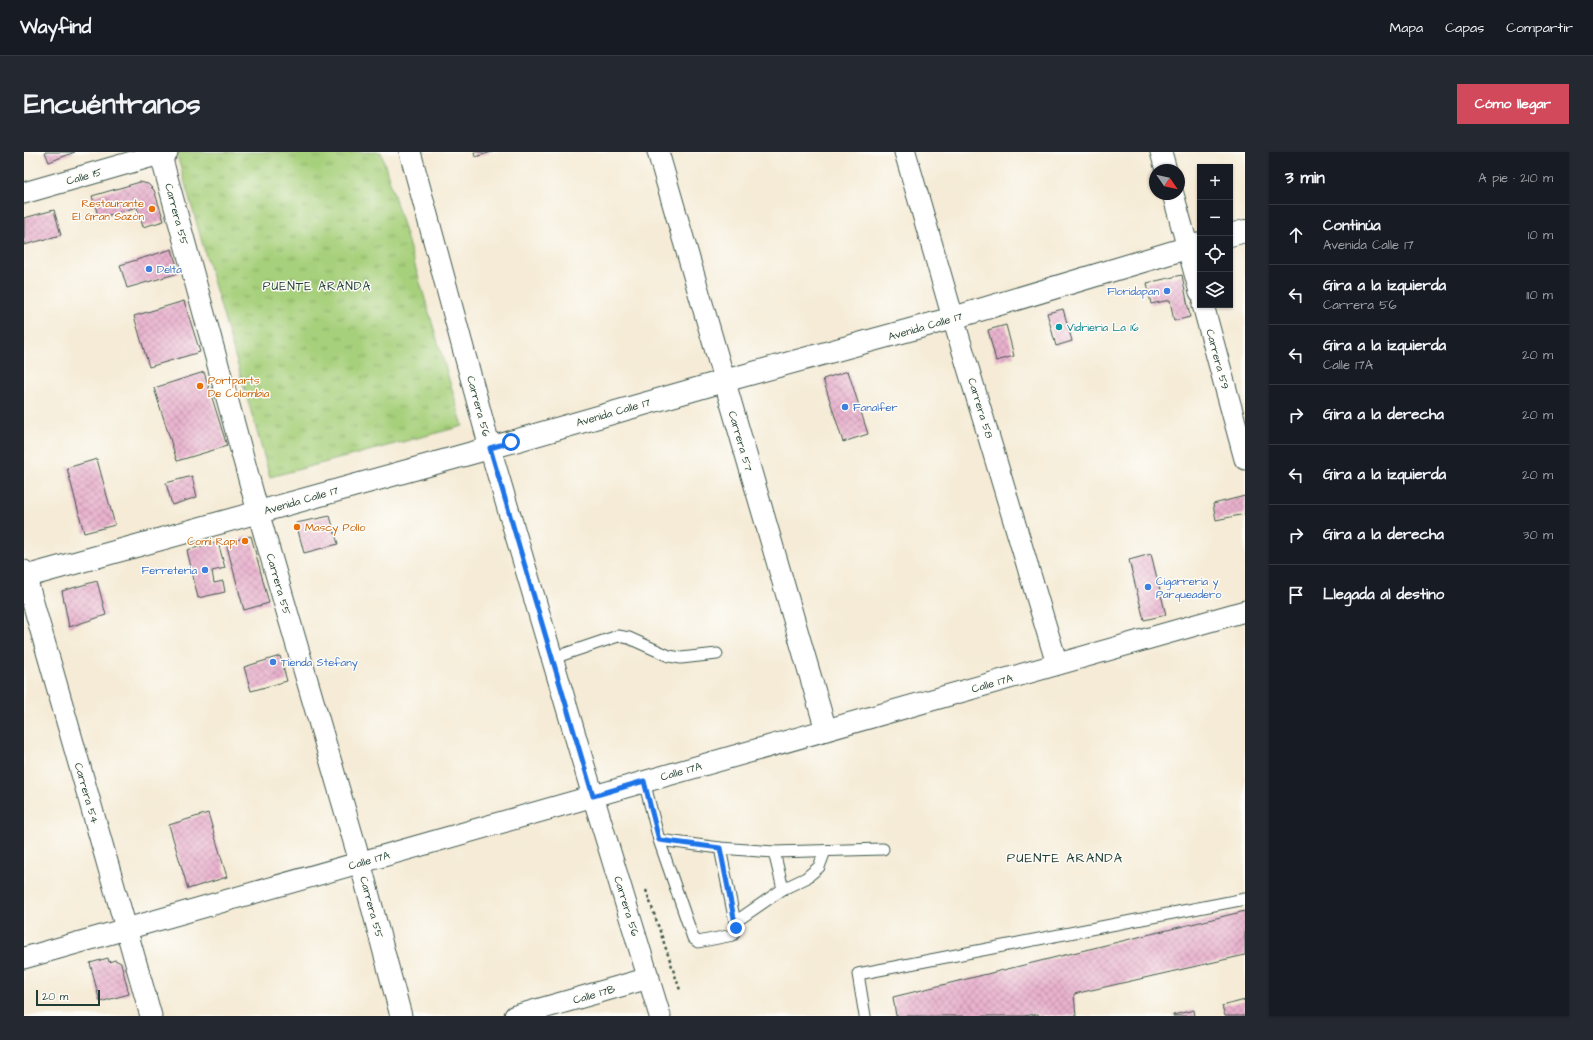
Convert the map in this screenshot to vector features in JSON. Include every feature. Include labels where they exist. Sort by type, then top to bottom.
[{"type":"street","name":"Calle 15","points":[[24,193],[161,152]]},
{"type":"street","name":"Carrera 55","points":[[161,152],[258,512],[360,862],[401,1016]]},
{"type":"street","name":"Carrera 56","points":[[410,152],[490,448],[660,1016]]},
{"type":"street","name":"Carrera 57","points":[[658,152],[826,730]]},
{"type":"street","name":"Carrera 58","points":[[905,152],[953,318],[1057,664]]},
{"type":"street","points":[[1161,152],[1164,164]]},
{"type":"street","points":[[1175,200],[1194,246],[1197,272]]},
{"type":"street","points":[[1233,235],[1245,231]]},
{"type":"street","name":"Avenida Calle 17","points":[[24,574],[258,512],[490,448],[724,381],[953,318],[1194,246]]},
{"type":"street","name":"Carrera 59","points":[[1205,308],[1245,459]]},
{"type":"street","name":"Carrera 54","points":[[24,574],[151,1016]]},
{"type":"street","name":"Calle 17A","points":[[24,958],[1245,611]]},
{"type":"street","name":"Calle 17B","points":[[515,1016],[649,978]]},
{"type":"lane","points":[[553,658],[618,636],[629,638],[669,656],[680,658],[717,654]]},
{"type":"lane","points":[[644,781],[659,840],[693,938],[698,942],[733,935],[736,928],[720,848]]},
{"type":"lane","points":[[659,840],[720,848],[774,852],[883,849]]},
{"type":"lane","points":[[735,922],[783,889],[806,878],[819,867],[825,851]]},
{"type":"lane","points":[[774,852],[783,889]]},
{"type":"lane","points":[[865,1016],[858,974],[1245,899]]},
{"type":"green space","points":[[176,152],[381,152],[463,426],[270,477]]},
{"type":"building","points":[[45,152],[75,152],[49,162]]},
{"type":"building","points":[[474,152],[492,152],[475,157]]},
{"type":"building","points":[[140,182],[148,184],[154,190],[164,221],[143,227],[137,207],[99,218],[92,196]]},
{"type":"building","points":[[54,210],[61,235],[24,245],[24,218]]},
{"type":"building","name":"Delta","points":[[172,249],[179,273],[127,288],[120,265]]},
{"type":"building","name":"Floridapan","points":[[1182,275],[1190,317],[1174,321],[1170,300],[1151,304],[1147,283]]},
{"type":"building","points":[[184,301],[200,352],[149,367],[134,316]]},
{"type":"building","name":"Vidrieria La 16","points":[[1063,309],[1072,341],[1056,346],[1047,313]]},
{"type":"building","points":[[1006,325],[1014,356],[996,361],[988,330]]},
{"type":"building","name":"Fanalfer","points":[[848,371],[868,434],[843,442],[823,379]]},
{"type":"building","points":[[204,372],[227,446],[177,461],[154,388]]},
{"type":"building","points":[[97,459],[115,525],[84,533],[67,468]]},
{"type":"building","points":[[192,476],[197,497],[172,505],[166,483]]},
{"type":"building","points":[[1245,496],[1245,514],[1216,520],[1213,504]]},
{"type":"building","points":[[330,516],[338,544],[304,553],[296,523]]},
{"type":"building","points":[[251,536],[269,603],[244,610],[226,543]]},
{"type":"building","name":"Ferreteria","points":[[218,542],[225,568],[212,571],[214,583],[223,581],[225,592],[198,598],[187,550]]},
{"type":"building","name":"Cigarreria y Parqueadero","points":[[1151,554],[1166,615],[1144,620],[1129,560]]},
{"type":"building","points":[[97,581],[106,615],[69,627],[62,591]]},
{"type":"building","points":[[280,656],[287,681],[251,691],[244,667]]},
{"type":"building","points":[[208,813],[227,877],[188,889],[169,825]]},
{"type":"building","points":[[1245,911],[1245,955],[1074,994],[1076,1016],[1039,1016],[1038,1014],[1023,1016],[896,1016],[893,997]]},
{"type":"building","points":[[108,958],[109,962],[115,960],[121,963],[129,994],[100,1002],[90,963]]},
{"type":"building","points":[[1245,1000],[1245,1016],[1225,1016],[1222,1006]]},
{"type":"building","points":[[1194,1010],[1195,1016],[1173,1016],[1173,1015]]},
{"type":"place","name":"Restaurante El Gran Sazón","points":[[152,209]]},
{"type":"place","name":"Delta","points":[[149,269]]},
{"type":"place","name":"Floridapan","points":[[1167,291]]},
{"type":"place","name":"Vidrieria La 16","points":[[1059,327]]},
{"type":"place","name":"Portparts De Colombia","points":[[200,386]]},
{"type":"place","name":"Fanalfer","points":[[845,407]]},
{"type":"place","name":"Mascy Pollo","points":[[297,527]]},
{"type":"place","name":"Comi Rapi","points":[[245,541]]},
{"type":"place","name":"Ferreteria","points":[[205,570]]},
{"type":"place","name":"Cigarreria y Parqueadero","points":[[1148,587]]},
{"type":"place","name":"Tienda Stefany","points":[[273,662]]},
{"type":"district","name":"PUENTE ARANDA","points":[[317,286]]},
{"type":"district","name":"PUENTE ARANDA","points":[[1065,857]]},
{"type":"route","points":[[511,442],[490,448],[593,796],[644,781],[659,840],[720,848],[736,928]]}]
